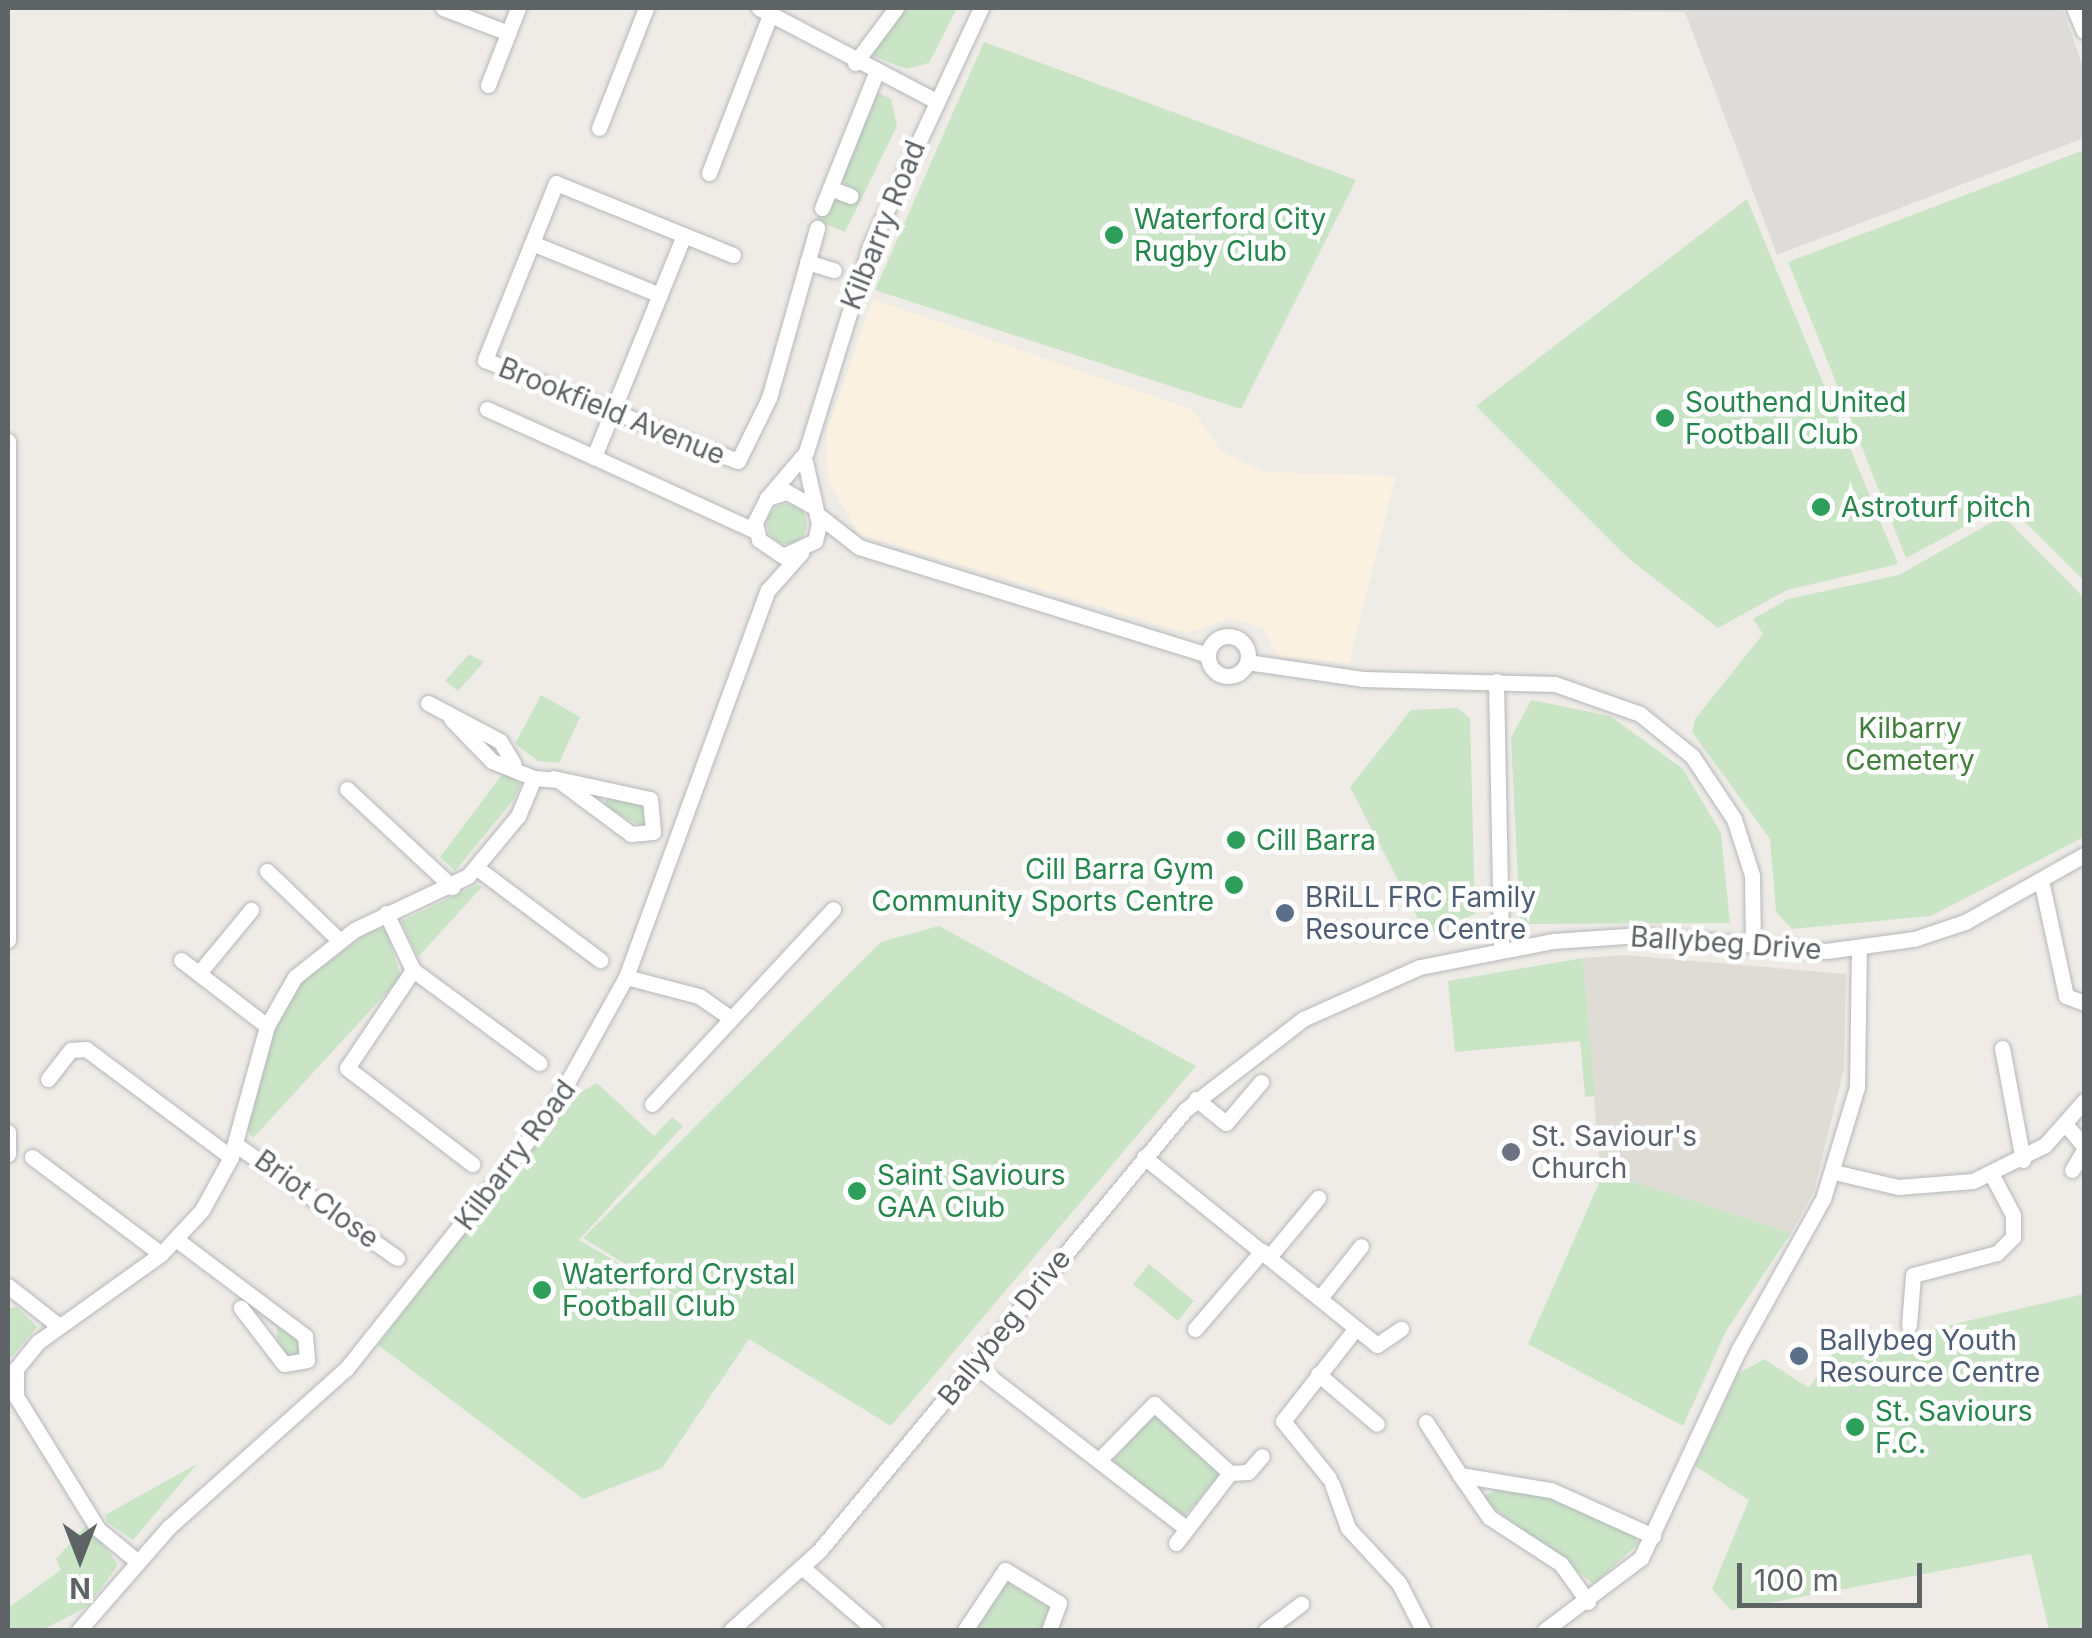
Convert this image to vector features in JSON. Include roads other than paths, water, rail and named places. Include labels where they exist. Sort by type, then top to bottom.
[{"type":"street","points":[[442,8],[508,32]]},
{"type":"street","points":[[488,85],[518,8]]},
{"type":"street","points":[[599,128],[646,8]]},
{"type":"street","points":[[855,62],[896,8]]},
{"type":"street","name":"Kilbarry Road","points":[[764,502],[806,452],[866,256],[934,100],[981,8]]},
{"type":"street","points":[[2074,8],[2084,31]]},
{"type":"street","points":[[709,173],[765,11],[855,62],[934,100]]},
{"type":"street","points":[[822,208],[876,73]]},
{"type":"street","points":[[660,295],[532,243],[556,183],[733,255]]},
{"type":"street","points":[[830,188],[851,196]]},
{"type":"street","points":[[817,228],[807,262],[834,270]]},
{"type":"street","points":[[594,457],[684,235]]},
{"type":"street","name":"Brookfield Avenue","points":[[532,243],[485,360],[613,414],[738,460],[769,398],[807,262]]},
{"type":"street","points":[[488,409],[722,508],[758,535],[773,553],[858,547],[1208,655],[1222,675],[1247,662],[1346,678],[1555,684],[1613,700],[1692,756],[1746,850],[1753,946]]},
{"type":"street","points":[[8,441],[8,940]]},
{"type":"street","name":"Kilbarry Road","points":[[806,452],[816,511]]},
{"type":"street","points":[[722,508],[798,494],[858,547]]},
{"type":"street","points":[[758,535],[764,502]]},
{"type":"street","points":[[805,551],[816,511]]},
{"type":"street","name":"Kilbarry Road","points":[[758,535],[764,598]]},
{"type":"street","name":"Kilbarry Road","points":[[79,1630],[103,1608],[138,1562],[386,1324],[552,1110],[626,977],[764,598],[805,551]]},
{"type":"street","points":[[1208,655],[1230,636],[1245,645],[1247,662]]},
{"type":"street","points":[[1496,682],[1501,948]]},
{"type":"street","points":[[428,704],[451,719],[492,761],[513,763],[534,778],[553,778],[650,799],[653,832],[631,834],[553,778]]},
{"type":"street","points":[[138,1562],[98,1529],[14,1390],[25,1356],[59,1326],[176,1240],[233,1151],[267,1026],[294,976],[338,939],[386,913],[452,886],[476,868],[518,816],[534,778]]},
{"type":"street","points":[[347,789],[452,886]]},
{"type":"street","name":"Ballybeg Drive","points":[[730,1630],[803,1568],[1196,1098],[1341,998],[1501,948],[1618,935],[1753,946],[1859,948],[1952,927],[2084,855]]},
{"type":"street","points":[[476,868],[600,960]]},
{"type":"street","points":[[267,871],[338,939]]},
{"type":"street","points":[[2041,880],[2066,996],[2084,1002]]},
{"type":"street","points":[[652,1104],[833,909]]},
{"type":"street","points":[[199,974],[251,910]]},
{"type":"street","points":[[386,913],[413,970],[540,1063]]},
{"type":"street","points":[[1545,1630],[1634,1568],[1834,1172],[1861,1060],[1859,948]]},
{"type":"street","points":[[181,960],[267,1026]]},
{"type":"street","points":[[413,970],[348,1068],[472,1164]]},
{"type":"street","points":[[626,977],[694,994],[731,1018]]},
{"type":"street","points":[[2002,1048],[2023,1160]]},
{"type":"street","name":"Briot Close","points":[[48,1078],[55,1056],[88,1050],[397,1258]]},
{"type":"street","points":[[1196,1098],[1226,1123],[1261,1082]]},
{"type":"street","points":[[1834,1172],[1911,1188],[1992,1175],[2023,1160],[2067,1126],[2084,1101]]},
{"type":"street","points":[[2067,1126],[2084,1148],[2072,1170]]},
{"type":"street","points":[[8,1132],[8,1154]]},
{"type":"street","points":[[32,1157],[162,1254]]},
{"type":"street","points":[[1144,1157],[1381,1347],[1401,1329]]},
{"type":"street","points":[[1909,1324],[1913,1275],[1997,1253],[2013,1237],[2012,1211],[1992,1175]]},
{"type":"street","points":[[1196,1329],[1318,1198]]},
{"type":"street","points":[[176,1240],[305,1336],[307,1360],[284,1364],[242,1308]]},
{"type":"street","points":[[1320,1298],[1361,1246]]},
{"type":"street","points":[[9,1290],[59,1326]]},
{"type":"street","points":[[1356,1328],[1282,1423],[1330,1481],[1348,1528],[1399,1584],[1423,1630]]},
{"type":"street","points":[[973,1364],[1101,1458],[1188,1529]]},
{"type":"street","points":[[1318,1374],[1377,1424]]},
{"type":"street","points":[[1101,1458],[1154,1404],[1230,1474]]},
{"type":"street","points":[[1426,1422],[1489,1518],[1561,1564],[1588,1602]]},
{"type":"street","points":[[1176,1543],[1230,1474],[1248,1472],[1262,1456]]},
{"type":"street","points":[[1460,1476],[1551,1490],[1653,1536]]},
{"type":"street","points":[[803,1568],[875,1630]]},
{"type":"street","points":[[965,1630],[1005,1570],[1058,1601],[1049,1630]]},
{"type":"street","points":[[1277,1628],[1301,1604]]},
{"type":"street","name":"Kilbarry Road","points":[[95,1630],[103,1608]]},
{"type":"place","name":"Waterford City Rugby Club","points":[[1114,235]]},
{"type":"place","name":"Southend United Football Club","points":[[1665,418]]},
{"type":"place","name":"Astroturf pitch","points":[[1821,507]]},
{"type":"place","name":"Cill Barra","points":[[1236,840]]},
{"type":"place","name":"Cill Barra Gym Community Sports Centre","points":[[1234,885]]},
{"type":"place","name":"BRiLL FRC Family Resource Centre","points":[[1285,913]]},
{"type":"place","name":"St. Saviour's Church","points":[[1511,1152]]},
{"type":"place","name":"Saint Saviours GAA Club","points":[[857,1191]]},
{"type":"place","name":"Waterford Crystal Football Club","points":[[542,1290]]},
{"type":"place","name":"Ballybeg Youth Resource Centre","points":[[1799,1356]]},
{"type":"place","name":"St. Saviours F.C.","points":[[1855,1427]]},
{"type":"park label","name":"Kilbarry Cemetery","points":[[1910,744]]}]
